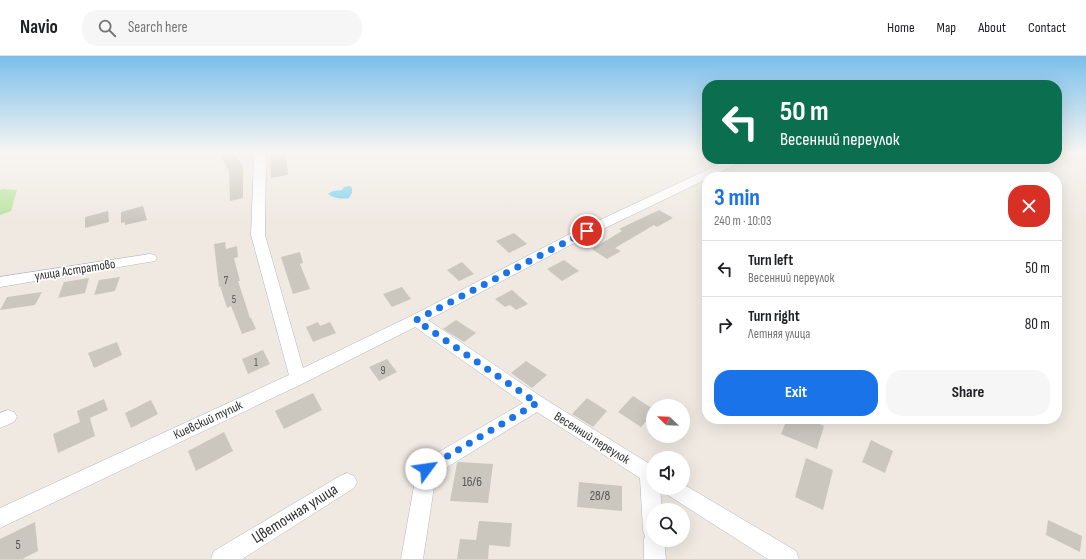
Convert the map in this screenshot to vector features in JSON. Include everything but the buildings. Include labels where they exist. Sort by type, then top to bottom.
[{"type":"street","points":[[260,175],[258,235],[298,378]]},
{"type":"street","name":"Киевский тупик","points":[[0,518],[298,378],[420,318],[573,238],[702,176]]},
{"type":"street","name":"улица Астратово","points":[[0,282],[150,258]]},
{"type":"street","name":"Весенний переулок","points":[[420,318],[537,403],[646,471]]},
{"type":"street","points":[[412,559],[426,469],[537,403]]},
{"type":"street","name":"Цветочная улица","points":[[222,559],[348,482]]},
{"type":"street","points":[[684,495],[788,559]]},
{"type":"street","points":[[654,547],[655,559]]},
{"type":"green space","points":[[0,190],[17,190],[11,211],[0,215]]},
{"type":"water","points":[[350,186],[352,188],[352,193],[349,198],[338,198],[328,194],[333,191],[342,190],[344,187]]},
{"type":"route","points":[[426,469],[537,403],[416,320],[587,231]]}]
